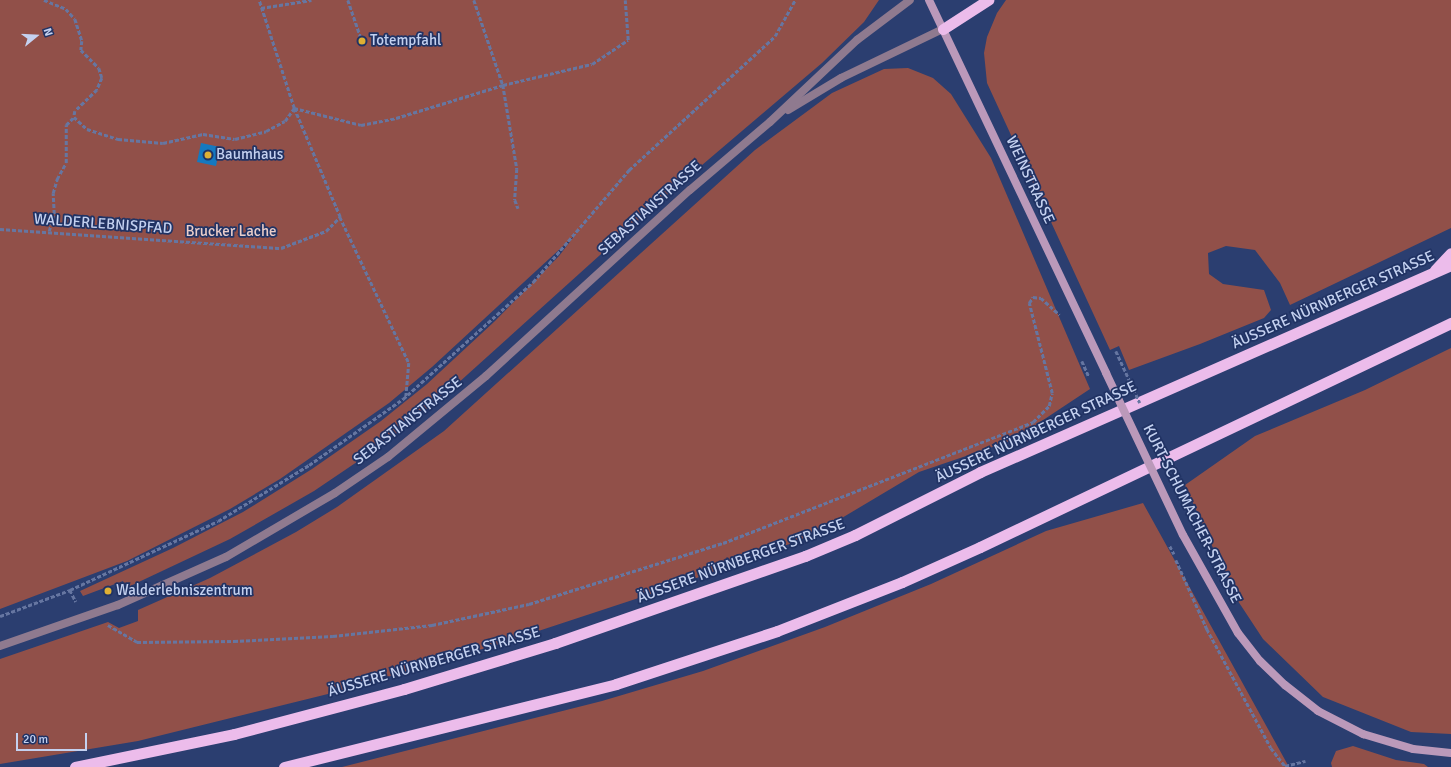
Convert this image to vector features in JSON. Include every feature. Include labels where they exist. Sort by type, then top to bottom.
[{"type":"highway","points":[[943,29],[988,0]]},
{"type":"highway","points":[[1431,274],[1451,253]]},
{"type":"highway","name":"ÄUSSERE NÜRNBERGER STRASSE","points":[[75,767],[234,734],[404,689],[555,642],[805,556],[855,535],[988,469],[1451,265]]},
{"type":"highway","points":[[284,767],[616,684],[778,631],[902,582],[980,547],[1451,323]]},
{"type":"main road","name":"WEINSTRASSE","points":[[929,0],[1106,373]]},
{"type":"main road","name":"KURT-SCHUMACHER-STRASSE","points":[[1106,373],[1184,535],[1238,633],[1260,661],[1318,711],[1363,734],[1413,749],[1451,752]]},
{"type":"street","name":"SEBASTIANSTRASSE","points":[[0,646],[94,614],[226,557],[336,493],[388,457],[486,376],[690,190],[770,122],[857,40],[910,0]]},
{"type":"street","name":"SEBASTIANSTRASSE","points":[[770,122],[841,78],[943,29]]},
{"type":"path","points":[[44,0],[66,9],[75,19],[82,41],[81,50],[99,68],[102,78],[97,90],[75,111],[74,117],[66,125],[66,163],[57,179],[53,193],[54,214],[49,231]]},
{"type":"path","points":[[258,0],[294,108],[340,217],[409,363],[406,396]]},
{"type":"path","points":[[260,8],[310,0]]},
{"type":"path","points":[[348,0],[362,41]]},
{"type":"path","points":[[474,0],[502,85],[517,169],[515,200],[518,208]]},
{"type":"path","points":[[294,108],[361,126],[396,118],[502,85],[592,64],[628,40],[624,0]]},
{"type":"path","points":[[0,616],[77,587],[218,521],[309,465],[406,396],[533,282],[629,170],[775,36],[795,0]]},
{"type":"path","points":[[74,117],[87,129],[118,139],[163,143],[203,134],[235,139],[266,131],[285,121],[294,108]]},
{"type":"path","name":"WALDERLEBNISPFAD","points":[[0,229],[49,231],[281,248],[326,230],[340,217]]},
{"type":"path","points":[[94,614],[137,642],[234,641],[334,636],[432,625],[529,604],[723,543],[1033,422],[1050,406],[1052,394],[1029,303],[1033,297],[1040,298],[1066,320]]},
{"type":"path","points":[[1174,554],[1207,629],[1271,748],[1285,766],[1305,761]]},
{"type":"green space","name":"Brucker Lache","points":[[0,0],[879,0],[864,22],[822,63],[661,200],[457,384],[382,445],[314,491],[230,539],[126,588],[123,581],[83,596],[80,591],[173,548],[243,512],[312,469],[381,421],[427,384],[495,321],[559,256],[575,235],[432,367],[389,403],[280,479],[230,509],[127,561],[0,609]]},
{"type":"green space","points":[[1006,0],[1451,0],[1451,228],[1290,305],[1280,283],[1255,250],[1226,246],[1208,253],[1209,274],[1223,284],[1264,290],[1271,310],[1264,318],[1200,344],[1129,370],[1119,346],[1110,350],[987,83],[984,53],[987,37],[997,13]]},
{"type":"green space","points":[[908,68],[933,78],[951,94],[991,158],[1090,389],[1013,440],[919,472],[820,531],[795,542],[669,588],[496,645],[336,692],[138,741],[0,764],[0,659],[108,622],[119,628],[138,621],[138,610],[210,578],[296,532],[337,507],[444,431],[755,150],[832,93],[884,69]]},
{"type":"green space","points":[[1451,348],[1451,734],[1411,732],[1323,697],[1263,639],[1234,595],[1185,485],[1255,436],[1365,390]]},
{"type":"green space","points":[[1143,503],[1289,767],[342,767],[602,701],[703,671],[825,627],[931,584],[1046,531]]},
{"type":"green space","points":[[1353,746],[1396,760],[1424,764],[1428,767],[1332,767],[1331,763],[1336,751]]},
{"type":"building","name":"Baumhaus","points":[[201,143],[220,147],[216,166],[197,162]]},
{"type":"place","name":"Totempfahl","points":[[362,41]]},
{"type":"place","name":"Baumhaus","points":[[208,155]]},
{"type":"place","name":"Walderlebniszentrum","points":[[108,591]]}]
